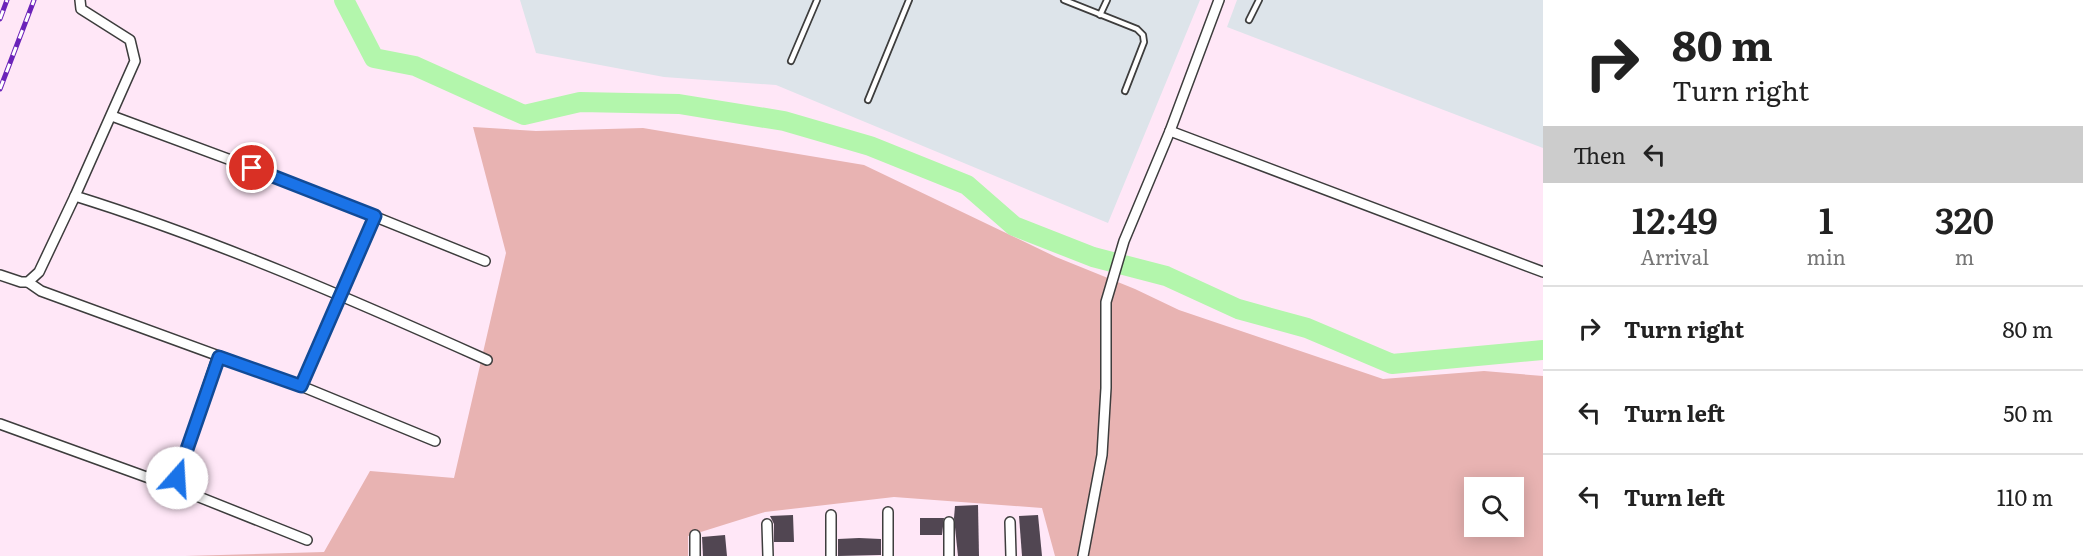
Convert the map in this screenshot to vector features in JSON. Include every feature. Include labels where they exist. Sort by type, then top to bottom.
[{"type":"street","points":[[28,282],[39,272],[135,62],[130,40],[81,9],[80,0]]},
{"type":"street","points":[[1083,556],[1102,455],[1106,388],[1106,302],[1124,240],[1170,131],[1219,0]]},
{"type":"street","points":[[112,116],[263,172],[485,261]]},
{"type":"street","points":[[1170,131],[1543,272]]},
{"type":"street","points":[[75,196],[340,295],[487,360]]},
{"type":"street","points":[[301,386],[375,216]]},
{"type":"street","points":[[0,275],[28,282],[41,291],[301,386],[435,441]]},
{"type":"street","points":[[174,487],[219,357]]},
{"type":"street","points":[[0,424],[174,487],[307,540]]},
{"type":"street","points":[[888,512],[888,556]]},
{"type":"street","points":[[831,515],[831,556]]},
{"type":"street","points":[[949,522],[949,556]]},
{"type":"street","points":[[1010,522],[1011,556]]},
{"type":"street","points":[[767,524],[768,556]]},
{"type":"street","points":[[694,535],[695,556]]},
{"type":"lane","points":[[791,61],[817,0]]},
{"type":"lane","points":[[868,100],[909,0]]},
{"type":"lane","points":[[1064,0],[1137,29],[1143,35],[1144,42],[1125,91]]},
{"type":"lane","points":[[1100,15],[1107,0]]},
{"type":"lane","points":[[1249,20],[1259,0]]},
{"type":"shaded area","points":[[520,0],[1200,0],[1108,223],[776,85],[664,77],[536,53]]},
{"type":"shaded area","points":[[1237,0],[1543,0],[1543,148],[1227,27]]},
{"type":"shaded area","points":[[473,127],[536,131],[643,128],[864,165],[1056,257],[1135,289],[1179,310],[1383,379],[1484,371],[1543,376],[1543,556],[1055,556],[1042,508],[894,497],[765,512],[688,536],[688,556],[185,556],[324,552],[370,471],[454,478],[506,253]]},
{"type":"building","points":[[978,505],[979,556],[958,556],[955,506]]},
{"type":"building","points":[[793,515],[794,542],[774,542],[774,524],[770,516]]},
{"type":"building","points":[[1038,515],[1042,556],[1022,556],[1019,516]]},
{"type":"building","points":[[920,518],[944,518],[942,535],[920,535]]},
{"type":"building","points":[[725,535],[727,556],[703,556],[702,537]]},
{"type":"building","points":[[838,539],[881,539],[881,555],[838,556]]},
{"type":"waterway","points":[[344,0],[374,58],[415,66],[524,115],[580,102],[679,104],[784,121],[870,146],[967,185],[1014,226],[1093,257],[1166,276],[1238,309],[1307,328],[1392,364],[1543,350]]},
{"type":"railway","points":[[0,19],[7,0]]},
{"type":"railway","points":[[0,89],[34,0]]},
{"type":"route","points":[[177,478],[219,357],[301,386],[375,216],[252,168]]}]
